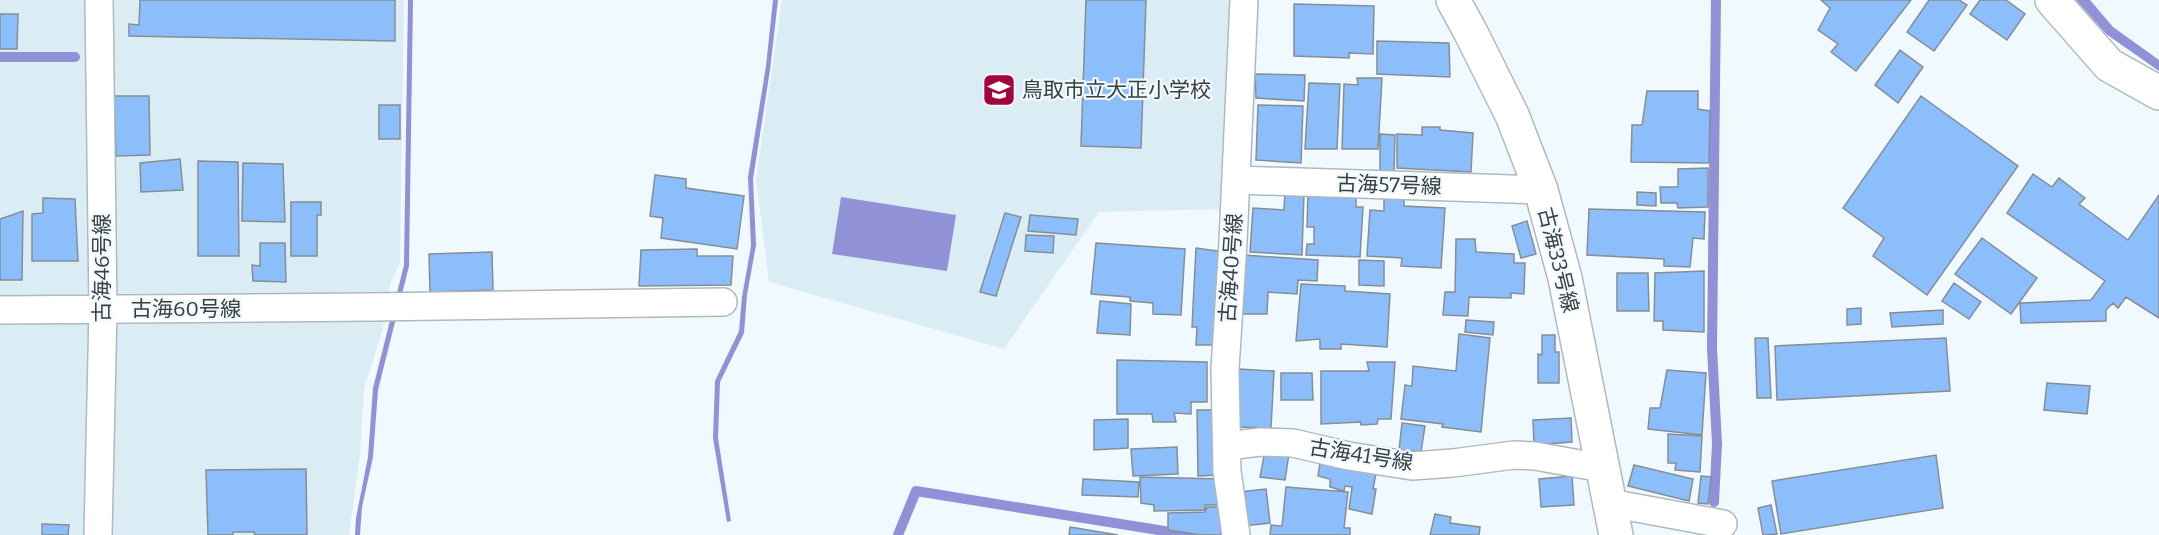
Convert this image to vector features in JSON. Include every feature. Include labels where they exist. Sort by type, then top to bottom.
[{"type":"street","name":"古海46号線","points":[[98,535],[103,309],[99,0]]},
{"type":"street","name":"古海40号線","points":[[1236,535],[1227,471],[1225,369],[1237,180],[1244,0]]},
{"type":"street","name":"古海33号線","points":[[1453,0],[1512,115],[1541,190],[1565,278],[1616,535]]},
{"type":"street","points":[[2052,0],[2109,65],[2159,93]]},
{"type":"street","name":"古海57号線","points":[[1237,180],[1541,190]]},
{"type":"street","name":"古海60号線","points":[[0,309],[373,308],[723,302]]},
{"type":"street","name":"古海41号線","points":[[1227,446],[1260,442],[1293,443],[1349,456],[1412,466],[1514,455],[1535,456],[1602,468]]},
{"type":"street","points":[[1610,503],[1724,524]]},
{"type":"shaded area","points":[[0,0],[404,0],[400,263],[390,284],[383,328],[364,389],[360,455],[349,535],[0,535]]},
{"type":"shaded area","name":"鳥取市立大正小学校","points":[[782,0],[1233,0],[1224,209],[1099,212],[1004,349],[769,282],[756,180]]},
{"type":"water","points":[[408,0],[413,0],[409,266],[378,390],[373,457],[362,507],[360,535],[355,535],[356,518],[368,457],[373,388],[404,265]]},
{"type":"water","points":[[773,0],[778,0],[753,179],[756,245],[747,295],[744,333],[720,382],[718,438],[731,521],[727,522],[713,438],[715,381],[739,331],[751,246],[748,177],[766,66]]},
{"type":"water","points":[[2076,0],[2090,0],[2113,27],[2159,60],[2159,71],[2106,34]]},
{"type":"water","points":[[841,197],[956,215],[947,271],[832,254]]},
{"type":"building","points":[[140,0],[395,0],[395,41],[129,36],[129,24],[139,25]]},
{"type":"building","points":[[1086,0],[1146,0],[1141,148],[1081,146]]},
{"type":"building","points":[[1821,0],[1911,0],[1856,71],[1831,52],[1838,44],[1818,30],[1830,8]]},
{"type":"building","points":[[1929,0],[1959,0],[1967,5],[1934,51],[1907,32]]},
{"type":"building","points":[[1980,0],[2006,0],[2025,14],[2007,40],[1970,14]]},
{"type":"building","points":[[1294,4],[1374,6],[1373,54],[1349,53],[1349,58],[1294,56]]},
{"type":"building","points":[[0,14],[18,14],[17,49],[0,49]]},
{"type":"building","points":[[1377,41],[1449,43],[1450,77],[1377,74]]},
{"type":"building","points":[[1900,50],[1923,67],[1898,103],[1875,85]]},
{"type":"building","points":[[1255,74],[1305,75],[1304,101],[1256,98]]},
{"type":"building","points":[[1357,78],[1382,78],[1378,149],[1342,149],[1344,84],[1358,85]]},
{"type":"building","points":[[1309,83],[1340,84],[1337,149],[1305,149]]},
{"type":"building","points":[[1647,91],[1698,91],[1698,109],[1710,111],[1709,163],[1631,162],[1632,125],[1642,125]]},
{"type":"building","points":[[114,96],[149,96],[150,155],[116,156]]},
{"type":"building","points":[[1921,96],[2018,166],[1927,295],[1873,256],[1884,238],[1843,208]]},
{"type":"building","points":[[379,105],[400,105],[400,139],[379,139]]},
{"type":"building","points":[[1258,105],[1303,106],[1301,163],[1256,160]]},
{"type":"building","points":[[1422,127],[1440,127],[1440,130],[1473,133],[1471,172],[1397,168],[1397,134],[1422,135]]},
{"type":"building","points":[[1380,134],[1395,135],[1394,174],[1380,173]]},
{"type":"building","points":[[180,159],[183,190],[141,192],[140,163]]},
{"type":"building","points":[[198,161],[238,162],[239,256],[198,256]]},
{"type":"building","points":[[243,163],[283,164],[285,222],[242,221]]},
{"type":"building","points":[[1708,168],[1708,207],[1678,208],[1677,203],[1661,203],[1660,187],[1678,187],[1678,169]]},
{"type":"building","points":[[2033,174],[2052,187],[2059,178],[2085,198],[2079,204],[2128,240],[2159,195],[2159,318],[2126,297],[2118,308],[2113,303],[2106,310],[2106,321],[2021,323],[2020,303],[2091,300],[2105,281],[2007,213]]},
{"type":"building","points":[[655,175],[686,179],[686,188],[744,196],[737,249],[661,238],[663,218],[650,216]]},
{"type":"building","points":[[1308,192],[1356,197],[1356,207],[1363,207],[1360,257],[1306,255],[1307,244],[1314,244],[1314,227],[1307,227]]},
{"type":"building","points":[[1637,192],[1656,193],[1656,206],[1637,205]]},
{"type":"building","points":[[1285,193],[1304,193],[1302,255],[1250,252],[1253,208],[1284,210]]},
{"type":"building","points":[[43,198],[75,199],[78,261],[32,261],[32,214],[43,213]]},
{"type":"building","points":[[1384,198],[1404,198],[1404,206],[1445,208],[1441,268],[1401,266],[1402,258],[1367,256],[1370,210],[1384,211]]},
{"type":"building","points":[[291,202],[321,202],[321,215],[317,215],[317,256],[291,256]]},
{"type":"building","points":[[1589,209],[1705,212],[1704,239],[1693,238],[1690,267],[1664,266],[1664,259],[1587,255]]},
{"type":"building","points":[[23,211],[22,280],[0,280],[0,219]]},
{"type":"building","points":[[1005,213],[1021,217],[996,296],[980,292]]},
{"type":"building","points":[[1030,215],[1078,219],[1076,235],[1028,231]]},
{"type":"building","points":[[1527,221],[1536,254],[1521,258],[1512,226]]},
{"type":"building","points":[[1026,235],[1054,236],[1053,253],[1025,251]]},
{"type":"building","points":[[1982,238],[2037,278],[2011,314],[1955,274]]},
{"type":"building","points":[[1456,239],[1475,239],[1476,252],[1514,254],[1514,263],[1525,263],[1524,294],[1511,293],[1511,298],[1469,297],[1468,316],[1443,315],[1445,292],[1455,292]]},
{"type":"building","points":[[260,243],[285,243],[286,282],[253,281],[252,265],[260,266]]},
{"type":"building","points":[[1096,243],[1185,249],[1181,315],[1153,314],[1153,303],[1130,301],[1130,297],[1091,294]]},
{"type":"building","points":[[1196,248],[1224,252],[1220,345],[1196,345],[1197,327],[1192,327]]},
{"type":"building","points":[[697,249],[697,256],[733,256],[731,285],[639,286],[641,250]]},
{"type":"building","points":[[492,252],[493,290],[430,292],[429,254]]},
{"type":"building","points":[[1243,255],[1318,260],[1317,281],[1298,280],[1297,294],[1268,292],[1267,314],[1240,314]]},
{"type":"building","points":[[1359,260],[1384,261],[1384,286],[1359,285]]},
{"type":"building","points":[[1704,271],[1704,332],[1663,330],[1663,321],[1654,321],[1655,273]]},
{"type":"building","points":[[1617,273],[1648,273],[1649,311],[1617,311]]},
{"type":"building","points":[[1954,283],[1981,302],[1969,319],[1942,301]]},
{"type":"building","points":[[1301,284],[1345,286],[1345,291],[1390,294],[1387,347],[1341,344],[1341,349],[1320,349],[1320,339],[1296,341]]},
{"type":"building","points":[[1100,301],[1131,304],[1130,335],[1097,333]]},
{"type":"building","points":[[1861,308],[1861,324],[1847,325],[1847,309]]},
{"type":"building","points":[[1943,310],[1943,324],[1892,327],[1890,313]]},
{"type":"building","points":[[1466,320],[1494,322],[1493,335],[1465,332]]},
{"type":"building","points":[[1459,334],[1490,338],[1481,432],[1442,427],[1443,424],[1401,419],[1405,385],[1412,386],[1413,366],[1456,371]]},
{"type":"building","points":[[1542,335],[1555,335],[1555,352],[1559,352],[1559,383],[1538,383],[1538,354],[1542,355]]},
{"type":"building","points":[[1755,338],[1768,338],[1771,398],[1757,398]]},
{"type":"building","points":[[1946,338],[1950,391],[1777,400],[1775,346]]},
{"type":"building","points":[[1117,360],[1207,362],[1207,402],[1191,402],[1191,414],[1174,413],[1176,422],[1153,422],[1152,414],[1117,414]]},
{"type":"building","points":[[1367,362],[1395,362],[1391,419],[1378,419],[1377,424],[1361,425],[1361,422],[1321,424],[1321,371],[1369,371]]},
{"type":"building","points":[[1238,369],[1274,371],[1271,428],[1235,427]]},
{"type":"building","points":[[1667,370],[1706,373],[1702,435],[1648,429],[1650,408],[1660,408]]},
{"type":"building","points":[[1281,373],[1312,373],[1313,400],[1281,400]]},
{"type":"building","points":[[2047,383],[2090,386],[2087,414],[2044,410]]},
{"type":"building","points":[[1197,410],[1218,410],[1221,475],[1198,476]]},
{"type":"building","points":[[1571,418],[1572,442],[1534,445],[1533,420]]},
{"type":"building","points":[[1128,419],[1128,448],[1094,450],[1094,420]]},
{"type":"building","points":[[1402,423],[1425,426],[1421,452],[1399,450]]},
{"type":"building","points":[[1668,434],[1702,436],[1700,472],[1675,470],[1676,463],[1668,463]]},
{"type":"building","points":[[1177,447],[1178,474],[1133,476],[1131,449]]},
{"type":"building","points":[[1265,451],[1289,454],[1285,480],[1260,477]]},
{"type":"building","points":[[1936,455],[1943,508],[1781,534],[1772,481]]},
{"type":"building","points":[[1321,456],[1377,468],[1372,514],[1349,509],[1352,487],[1345,486],[1344,491],[1330,487],[1330,479],[1318,476]]},
{"type":"building","points":[[1634,465],[1693,479],[1689,501],[1628,486]]},
{"type":"building","points":[[306,469],[307,535],[255,535],[254,532],[233,532],[233,535],[208,535],[206,470]]},
{"type":"building","points":[[1572,476],[1574,505],[1541,507],[1539,479]]},
{"type":"building","points":[[1701,476],[1711,477],[1708,504],[1698,503]]},
{"type":"building","points":[[1140,477],[1224,479],[1225,505],[1205,505],[1205,510],[1154,511],[1154,505],[1141,503]]},
{"type":"building","points":[[1083,479],[1139,482],[1138,497],[1082,495]]},
{"type":"building","points":[[1286,487],[1348,492],[1344,528],[1350,528],[1350,535],[1270,535],[1271,525],[1282,526]]},
{"type":"building","points":[[1266,489],[1270,523],[1243,526],[1239,492]]},
{"type":"building","points":[[1771,505],[1777,534],[1763,535],[1758,508]]},
{"type":"building","points":[[1207,507],[1221,507],[1221,535],[1201,535],[1168,530],[1168,513],[1205,512]]},
{"type":"building","points":[[1435,514],[1451,517],[1450,523],[1480,527],[1479,535],[1430,535]]},
{"type":"building","points":[[42,524],[69,525],[68,535],[42,535]]},
{"type":"building","points":[[1070,527],[1118,535],[1069,535]]},
{"type":"waterway","points":[[1714,502],[1717,444],[1712,348],[1716,0]]},
{"type":"waterway","points":[[0,57],[75,57]]},
{"type":"waterway","points":[[898,535],[916,491],[1189,535]]},
{"type":"place","name":"鳥取市立大正小学校","points":[[999,90]]}]
